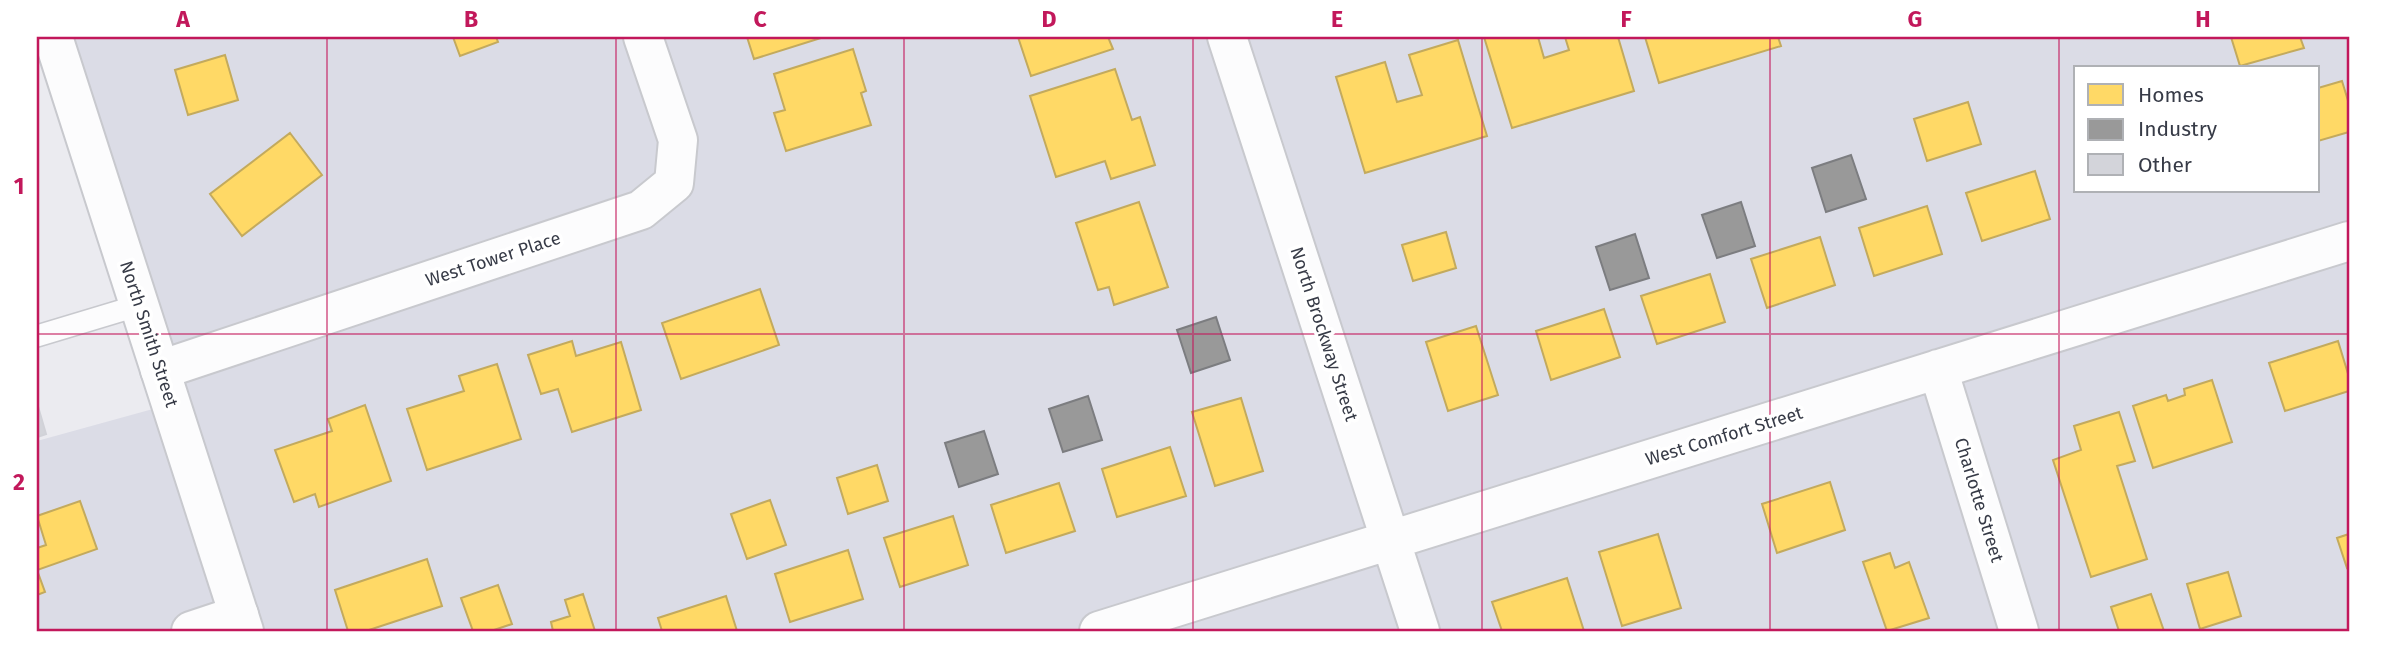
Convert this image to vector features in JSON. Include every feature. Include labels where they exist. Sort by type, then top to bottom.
[{"type":"street","name":"North Smith Street","points":[[53,37],[242,623]]},
{"type":"street","name":"West Tower Place","points":[[160,370],[641,210],[674,183],[678,140],[643,37]]},
{"type":"street","name":"North Brockway Street","points":[[1227,37],[1420,631]]},
{"type":"street","name":"West Comfort Street","points":[[1099,631],[2349,241]]},
{"type":"street","name":"Charlotte Street","points":[[1938,369],[2019,631]]},
{"type":"street","points":[[191,631],[242,623]]},
{"type":"lane","points":[[37,336],[140,305]]},
{"type":"shaded area","points":[[53,37],[2349,37],[2349,631],[37,631],[37,441],[171,404]]},
{"type":"building: Homes","points":[[453,37],[496,37],[498,42],[460,56]]},
{"type":"building: Homes","points":[[747,37],[824,37],[754,59]]},
{"type":"building: Homes","points":[[1018,37],[1108,37],[1113,49],[1031,76]]},
{"type":"building: Homes","points":[[1484,37],[1538,37],[1544,58],[1569,50],[1565,37],[1618,37],[1634,91],[1512,128]]},
{"type":"building: Homes","points":[[1645,37],[1778,37],[1781,46],[1659,83]]},
{"type":"building: Homes","points":[[2231,37],[2300,37],[2304,48],[2240,66]]},
{"type":"building: Homes","points":[[1458,40],[1487,136],[1365,173],[1336,77],[1385,62],[1397,102],[1422,95],[1409,55]]},
{"type":"building: Homes","points":[[853,49],[866,91],[861,93],[871,125],[786,151],[774,113],[785,110],[774,74]]},
{"type":"building: Homes","points":[[225,55],[238,100],[188,115],[175,70]]},
{"type":"building: Homes","points":[[1115,69],[1132,120],[1140,117],[1155,165],[1111,179],[1105,161],[1056,177],[1030,96]]},
{"type":"building: Homes","points":[[2342,81],[2349,104],[2349,132],[2320,140],[2320,87]]},
{"type":"building: Homes","points":[[1968,102],[1981,144],[1927,161],[1914,119]]},
{"type":"building: Homes","points":[[290,133],[322,175],[242,236],[210,194]]},
{"type":"building: Homes","points":[[2035,171],[2050,219],[1982,241],[1966,193]]},
{"type":"building: Homes","points":[[1139,202],[1168,287],[1114,305],[1109,287],[1098,290],[1076,223]]},
{"type":"building: Homes","points":[[1927,206],[1942,254],[1874,276],[1859,228]]},
{"type":"building: Homes","points":[[1446,232],[1456,268],[1413,281],[1402,245]]},
{"type":"building: Homes","points":[[1820,237],[1835,285],[1767,308],[1751,259]]},
{"type":"building: Homes","points":[[1710,274],[1725,322],[1657,344],[1641,296]]},
{"type":"building: Homes","points":[[760,289],[779,345],[681,379],[662,323]]},
{"type":"building: Homes","points":[[1604,309],[1620,357],[1551,380],[1536,331]]},
{"type":"building: Homes","points":[[1476,326],[1498,395],[1448,411],[1426,342]]},
{"type":"building: Homes","points":[[572,341],[576,356],[621,342],[641,410],[572,432],[558,389],[541,394],[528,355]]},
{"type":"building: Homes","points":[[2338,341],[2349,377],[2349,391],[2285,411],[2269,363]]},
{"type":"building: Homes","points":[[497,364],[521,439],[427,470],[407,409],[464,391],[459,376]]},
{"type":"building: Homes","points":[[2212,380],[2232,442],[2153,468],[2133,406],[2166,395],[2168,401],[2185,395],[2184,389]]},
{"type":"building: Homes","points":[[1241,398],[1263,471],[1215,486],[1192,412]]},
{"type":"building: Homes","points":[[365,405],[391,481],[319,507],[315,494],[294,502],[275,450],[332,431],[328,419]]},
{"type":"building: Homes","points":[[2119,412],[2135,461],[2117,466],[2147,559],[2091,577],[2053,460],[2081,450],[2074,426]]},
{"type":"building: Homes","points":[[1170,447],[1186,496],[1117,517],[1102,469]]},
{"type":"building: Homes","points":[[877,465],[888,501],[848,514],[837,478]]},
{"type":"building: Homes","points":[[1830,482],[1845,530],[1777,553],[1762,504]]},
{"type":"building: Homes","points":[[1059,483],[1075,531],[1006,553],[991,505]]},
{"type":"building: Homes","points":[[770,500],[786,545],[747,559],[731,514]]},
{"type":"building: Homes","points":[[80,501],[97,549],[37,570],[37,548],[46,545],[37,516]]},
{"type":"building: Homes","points":[[953,516],[968,565],[900,587],[884,538]]},
{"type":"building: Homes","points":[[1658,534],[1681,608],[1622,626],[1599,552]]},
{"type":"building: Homes","points":[[2349,534],[2349,567],[2347,568],[2337,538]]},
{"type":"building: Homes","points":[[848,550],[863,599],[790,622],[775,574]]},
{"type":"building: Homes","points":[[1890,553],[1895,568],[1909,562],[1929,618],[1887,631],[1863,562]]},
{"type":"building: Homes","points":[[427,559],[442,606],[366,631],[348,631],[335,590]]},
{"type":"building: Homes","points":[[37,570],[45,592],[37,595]]},
{"type":"building: Homes","points":[[2228,572],[2241,616],[2200,629],[2187,584]]},
{"type":"building: Homes","points":[[1567,578],[1584,631],[1502,631],[1492,602]]},
{"type":"building: Homes","points":[[498,585],[512,624],[491,631],[473,631],[461,598]]},
{"type":"building: Homes","points":[[583,594],[595,631],[553,631],[551,622],[570,616],[565,600]]},
{"type":"building: Homes","points":[[2151,594],[2164,631],[2119,631],[2111,607]]},
{"type":"building: Homes","points":[[726,596],[737,631],[662,631],[658,618]]},
{"type":"building: Industry","points":[[1851,155],[1866,199],[1826,212],[1812,168]]},
{"type":"building: Industry","points":[[1741,202],[1755,246],[1717,258],[1702,215]]},
{"type":"building: Industry","points":[[1635,234],[1649,278],[1610,290],[1596,247]]},
{"type":"building: Industry","points":[[1216,317],[1230,360],[1191,373],[1177,330]]},
{"type":"building: Industry","points":[[1088,396],[1102,440],[1063,452],[1049,409]]},
{"type":"building: Industry","points":[[984,431],[998,474],[959,487],[945,443]]},
{"type":"building: Other","points":[[37,403],[46,434],[37,437]]}]
